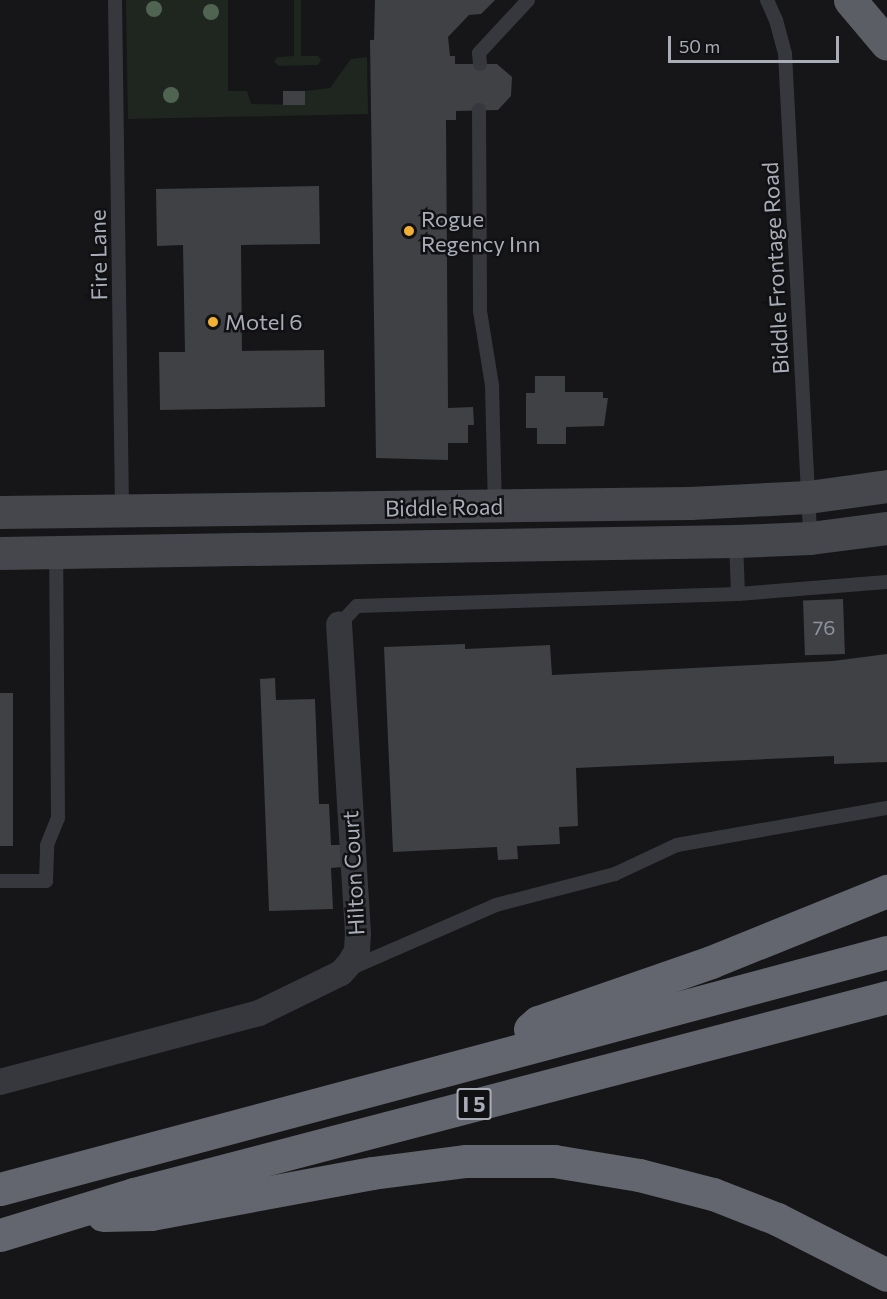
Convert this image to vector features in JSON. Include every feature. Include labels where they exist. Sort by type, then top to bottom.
[{"type":"highway","points":[[850,0],[887,44]]},
{"type":"highway","points":[[503,1052],[538,1022],[711,962],[887,891]]},
{"type":"highway","name":"I 5","points":[[0,1189],[503,1052],[887,952]]},
{"type":"highway","name":"I 5","points":[[0,1235],[62,1215],[887,997]]},
{"type":"highway","points":[[62,1215],[152,1214],[372,1173],[466,1161],[554,1161],[639,1175],[713,1194],[777,1219],[887,1275]]},
{"type":"main road","name":"Biddle Road","points":[[0,512],[495,507],[808,497],[887,486]]},
{"type":"main road","name":"Biddle Road","points":[[0,553],[736,541],[810,538],[887,528]]},
{"type":"street","name":"Hilton Court","points":[[339,625],[358,934],[357,951],[341,973]]},
{"type":"street","points":[[0,1082],[259,1013],[341,973]]},
{"type":"lane","name":"Fire Lane","points":[[115,0],[122,510]]},
{"type":"lane","points":[[480,64],[479,53],[528,0]]},
{"type":"lane","name":"Biddle Frontage Road","points":[[766,0],[776,20],[785,54],[810,538]]},
{"type":"lane","points":[[479,110],[480,311],[492,386],[495,507]]},
{"type":"lane","points":[[736,541],[738,594]]},
{"type":"lane","points":[[0,881],[46,881],[47,845],[58,818],[56,552]]},
{"type":"lane","points":[[339,625],[357,606],[738,594],[887,582]]},
{"type":"lane","points":[[341,973],[496,905],[615,874],[677,845],[887,808]]},
{"type":"shaded area","points":[[126,0],[228,0],[228,91],[247,91],[251,104],[305,105],[305,91],[330,88],[351,59],[367,57],[368,114],[128,119]]},
{"type":"shaded area","points":[[294,0],[301,0],[301,56],[318,56],[321,60],[318,65],[278,66],[274,61],[278,57],[294,56]]},
{"type":"building","name":"Rogue Regency Inn","points":[[375,0],[495,0],[481,14],[469,15],[448,37],[450,56],[455,56],[455,64],[497,64],[512,77],[511,96],[498,110],[456,111],[456,120],[446,120],[448,408],[473,407],[474,425],[468,425],[468,443],[448,443],[448,460],[376,458],[370,40],[374,40]]},
{"type":"building","points":[[283,91],[305,91],[305,105],[283,105]]},
{"type":"building","name":"Motel 6","points":[[319,186],[320,244],[241,245],[242,351],[324,350],[325,407],[160,410],[159,352],[185,352],[183,245],[157,246],[156,189]]},
{"type":"building","points":[[535,376],[565,376],[565,392],[603,392],[603,398],[608,398],[604,426],[566,427],[566,444],[537,444],[537,428],[526,428],[526,393],[535,393]]},
{"type":"building","points":[[843,599],[845,654],[805,655],[803,600]]},
{"type":"building","points":[[465,644],[465,649],[550,645],[552,675],[833,661],[887,654],[887,762],[834,764],[834,756],[576,768],[578,826],[559,827],[560,844],[517,846],[518,859],[498,860],[497,847],[393,852],[384,647]]},
{"type":"building","points":[[275,678],[276,700],[315,699],[319,804],[329,804],[331,845],[341,845],[342,867],[331,868],[333,909],[269,911],[260,679]]},
{"type":"building","points":[[0,693],[13,693],[13,846],[0,846]]},
{"type":"place","name":"Rogue Regency Inn","points":[[409,231]]},
{"type":"place","name":"Motel 6","points":[[213,322]]}]
